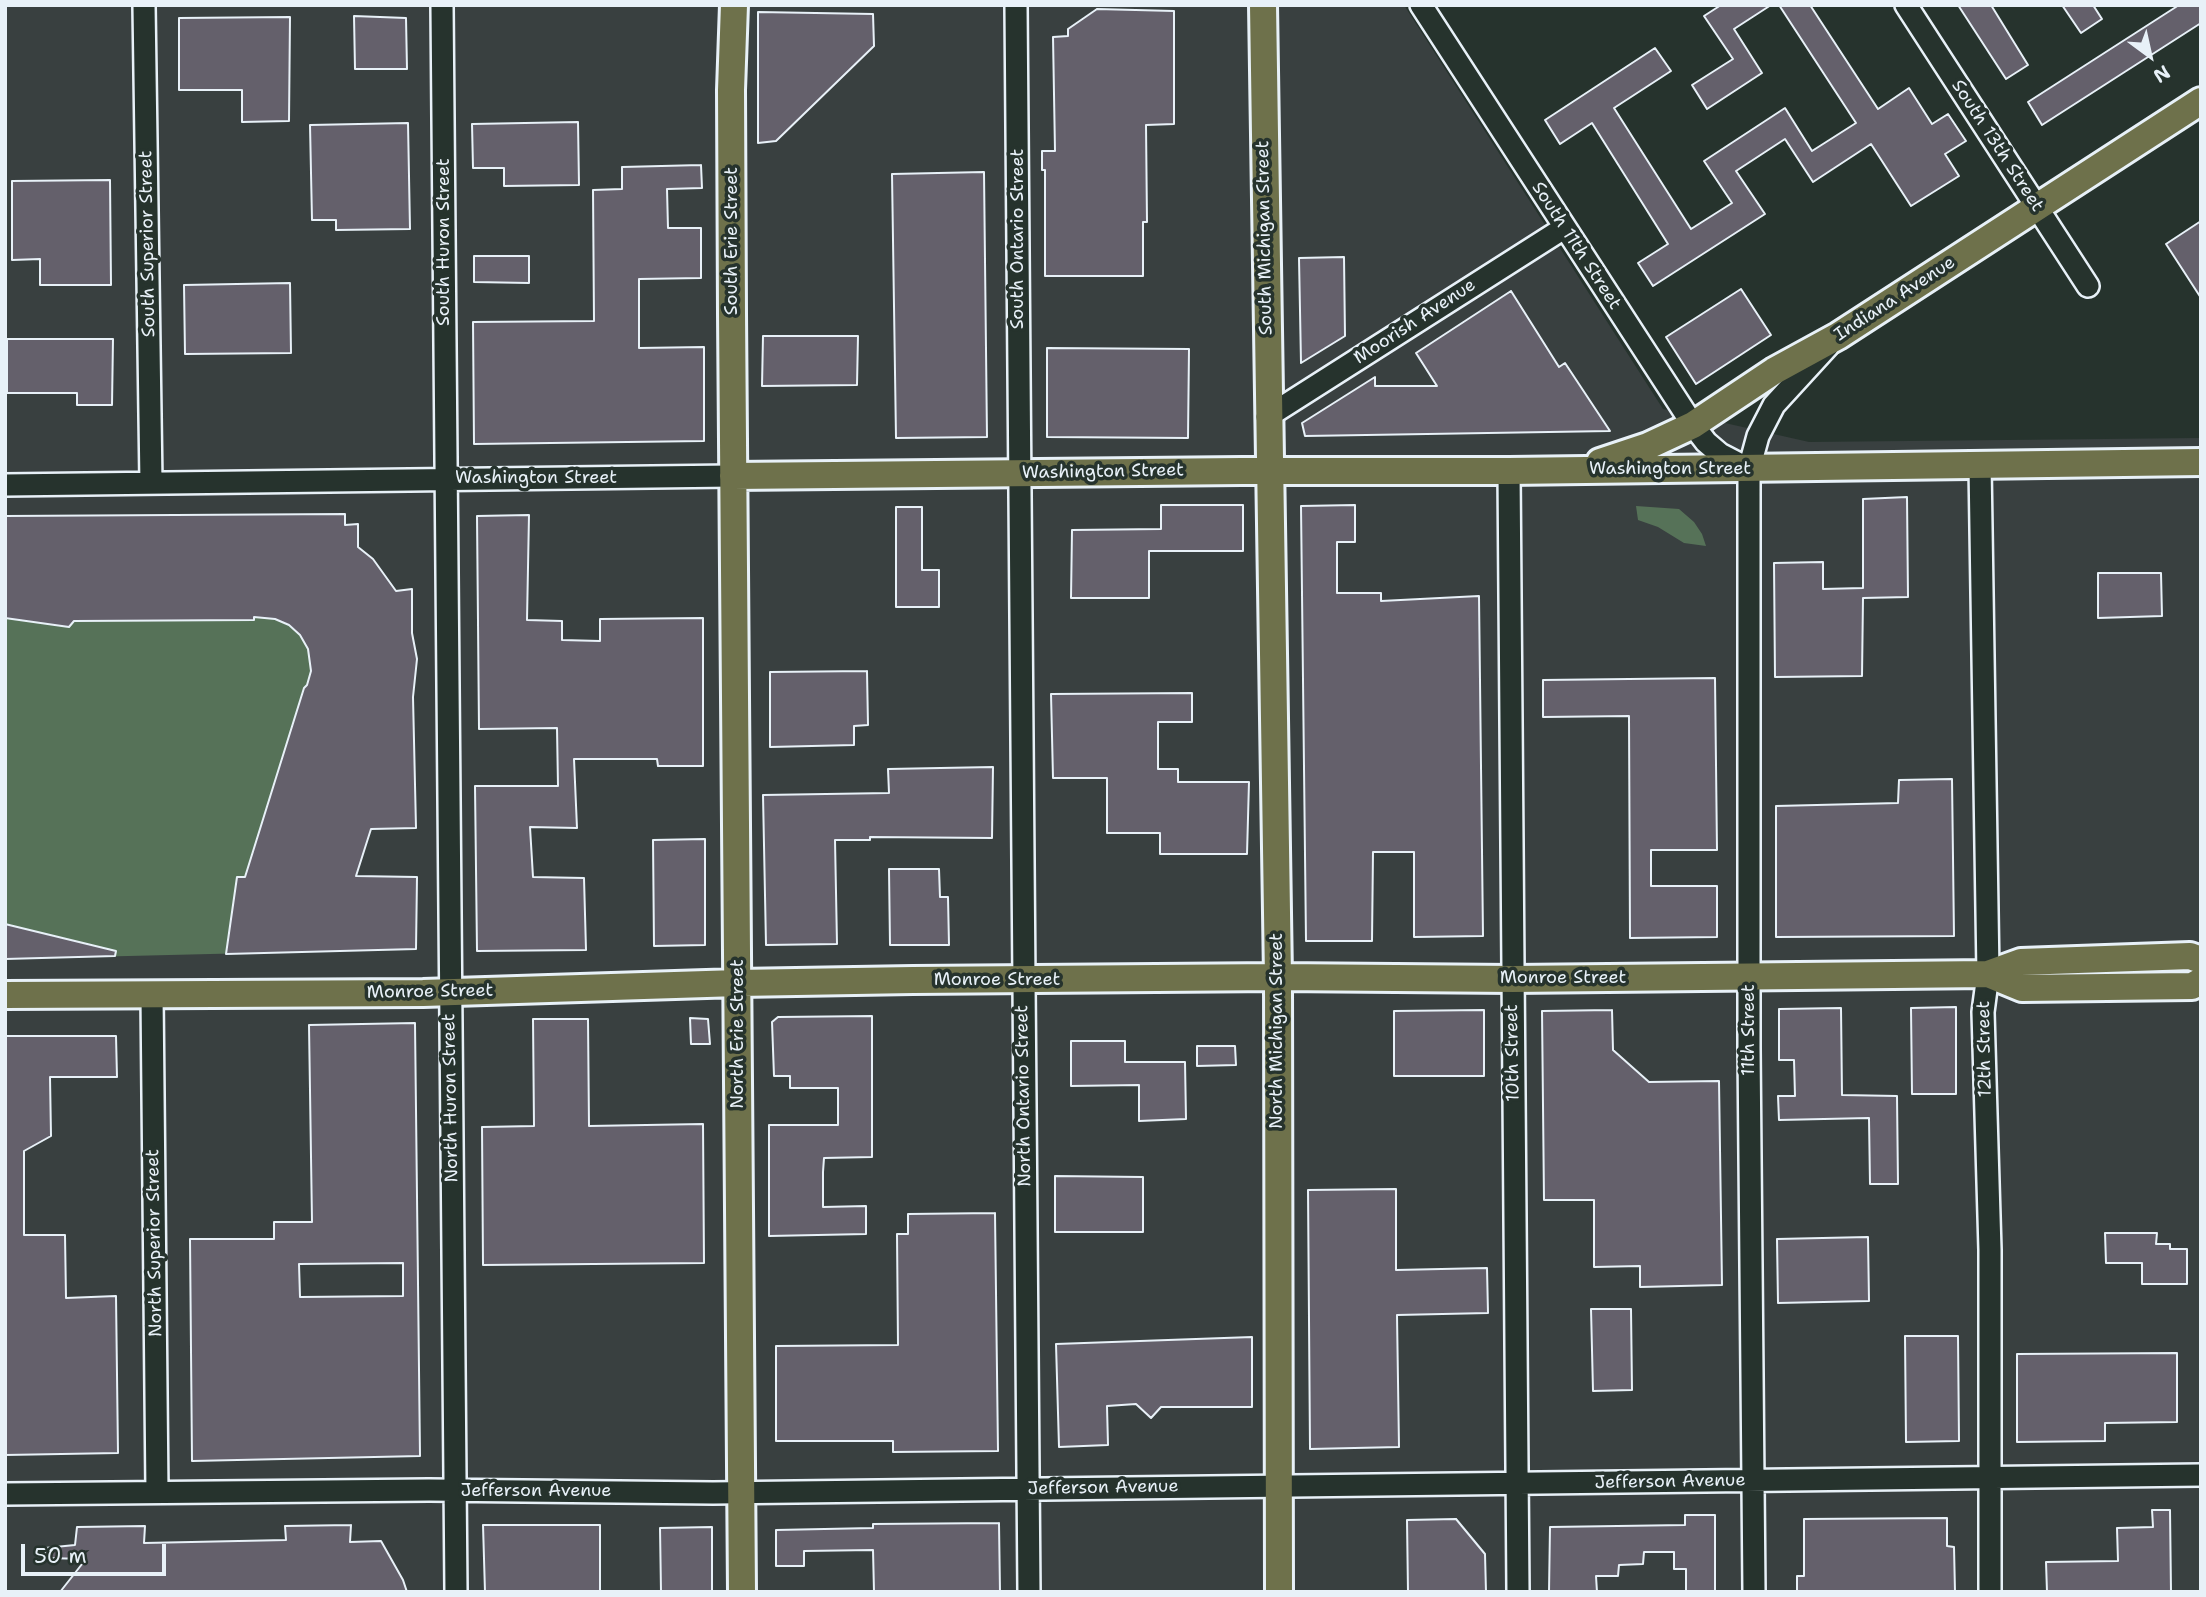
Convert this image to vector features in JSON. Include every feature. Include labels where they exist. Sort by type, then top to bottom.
[{"type":"main road","name":"South Erie Street","points":[[733,476],[731,90],[734,5]]},
{"type":"main road","name":"South Michigan Street","points":[[1263,5],[1267,417],[1270,471]]},
{"type":"main road","name":"Indiana Avenue","points":[[1574,469],[1648,446],[1693,425],[1774,371],[1838,336],[2201,101]]},
{"type":"main road","name":"Washington Street","points":[[733,476],[1749,469],[2201,462]]},
{"type":"main road","name":"North Michigan Street","points":[[1270,471],[1278,977],[1279,1592]]},
{"type":"main road","name":"North Erie Street","points":[[733,476],[742,1592]]},
{"type":"main road","name":"Monroe Street","points":[[5,995],[450,991],[1023,979],[1513,979],[1988,974],[2021,962],[2190,956],[2201,960]]},
{"type":"main road","name":"Monroe Street","points":[[1988,974],[2022,988],[2192,986],[2201,981]]},
{"type":"street","name":"South Superior Street","points":[[144,5],[151,483]]},
{"type":"street","name":"South Huron Street","points":[[442,5],[445,479]]},
{"type":"street","name":"South Ontario Street","points":[[1016,5],[1020,473]]},
{"type":"street","name":"South 11th Street","points":[[1421,5],[1693,425],[1720,454],[1749,469]]},
{"type":"street","name":"South 13th Street","points":[[1906,5],[2088,286]]},
{"type":"street","name":"Moorish Avenue","points":[[1267,417],[1564,228]]},
{"type":"street","name":"11th Street","points":[[1754,1592],[1749,977],[1749,469],[1758,436],[1774,405],[1838,336]]},
{"type":"street","name":"12th Street","points":[[1980,465],[1988,974],[1983,1012],[1990,1250],[1990,1592]]},
{"type":"street","name":"10th Street","points":[[1509,471],[1518,1592]]},
{"type":"street","name":"North Ontario Street","points":[[1020,473],[1029,1592]]},
{"type":"street","name":"Washington Street","points":[[5,485],[733,476]]},
{"type":"street","name":"North Huron Street","points":[[445,479],[456,1592]]},
{"type":"street","name":"North Superior Street","points":[[152,995],[157,1492]]},
{"type":"street","name":"Jefferson Avenue","points":[[5,1494],[456,1490],[741,1492],[2201,1475]]},
{"type":"shaded area","points":[[5,5],[1404,5],[1663,409],[1809,442],[2201,438],[2201,1592],[5,1592]]},
{"type":"green space","points":[[1636,506],[1679,509],[1694,522],[1706,546],[1684,543],[1658,527],[1638,520]]},
{"type":"green space","points":[[345,514],[345,524],[358,524],[358,538],[348,538],[373,559],[396,590],[412,589],[412,633],[417,659],[413,697],[416,827],[371,829],[351,890],[417,877],[416,949],[5,959],[5,516]]},
{"type":"building","points":[[1721,5],[1771,5],[1734,29],[1762,73],[1707,109],[1692,85],[1733,59],[1704,16]]},
{"type":"building","points":[[1779,5],[1810,5],[1878,109],[1909,88],[1932,124],[1948,114],[1966,141],[1945,154],[1959,176],[1911,206],[1871,144],[1813,182],[1785,139],[1736,171],[1765,214],[1653,286],[1638,263],[1668,244],[1592,123],[1560,144],[1545,120],[1655,48],[1671,71],[1614,108],[1691,229],[1732,203],[1704,161],[1785,108],[1812,151],[1856,123]]},
{"type":"building","points":[[1958,5],[1991,5],[2028,65],[2006,79]]},
{"type":"building","points":[[2062,5],[2093,5],[2102,19],[2081,33]]},
{"type":"building","points":[[2179,5],[2201,5],[2201,23],[2042,125],[2028,102]]},
{"type":"building","points":[[1097,9],[1174,11],[1174,124],[1146,125],[1147,222],[1143,222],[1143,276],[1045,276],[1045,170],[1042,170],[1042,151],[1055,151],[1053,37],[1068,36],[1068,29]]},
{"type":"building","points":[[758,12],[873,14],[874,46],[776,141],[758,143]]},
{"type":"building","points":[[354,16],[406,18],[407,69],[355,69]]},
{"type":"building","points":[[290,17],[289,121],[242,122],[242,90],[179,90],[179,18]]},
{"type":"building","points":[[578,122],[579,185],[504,186],[504,168],[473,168],[472,124]]},
{"type":"building","points":[[408,123],[410,229],[336,230],[336,220],[312,220],[310,125]]},
{"type":"building","points":[[701,165],[702,188],[667,189],[668,228],[701,228],[701,278],[639,279],[639,348],[704,347],[704,441],[474,444],[473,322],[594,321],[593,190],[622,189],[622,167]]},
{"type":"building","points":[[984,172],[987,437],[896,438],[892,174]]},
{"type":"building","points":[[110,180],[111,285],[40,285],[40,259],[12,260],[12,181]]},
{"type":"building","points":[[2201,221],[2201,298],[2166,244]]},
{"type":"building","points":[[474,256],[529,256],[529,283],[474,282]]},
{"type":"building","points":[[1344,257],[1345,336],[1301,363],[1299,258]]},
{"type":"building","points":[[290,283],[291,353],[185,354],[184,285]]},
{"type":"building","points":[[1741,289],[1771,335],[1696,384],[1666,337]]},
{"type":"building","points":[[1511,291],[1559,367],[1565,363],[1610,431],[1305,436],[1302,423],[1375,377],[1375,386],[1437,386],[1416,353]]},
{"type":"building","points":[[763,336],[858,336],[857,385],[762,386]]},
{"type":"building","points":[[7,339],[113,339],[112,405],[77,405],[77,393],[7,393]]},
{"type":"building","points":[[1047,348],[1189,349],[1188,438],[1047,437]]},
{"type":"building","points":[[1907,497],[1908,597],[1863,598],[1862,676],[1775,677],[1774,563],[1823,562],[1823,589],[1863,588],[1863,499]]},
{"type":"building","points":[[1161,505],[1243,505],[1243,551],[1149,551],[1149,598],[1071,598],[1072,530],[1161,529]]},
{"type":"building","points":[[1355,505],[1355,542],[1337,542],[1337,593],[1381,593],[1381,601],[1479,596],[1483,936],[1414,937],[1414,852],[1373,852],[1372,941],[1306,941],[1301,506]]},
{"type":"building","points":[[896,507],[922,507],[922,570],[939,570],[939,607],[896,607]]},
{"type":"building","points":[[345,514],[345,525],[358,524],[358,547],[373,559],[396,591],[412,589],[412,633],[417,659],[413,697],[416,828],[371,829],[356,876],[417,877],[416,949],[226,954],[237,877],[245,877],[307,685],[311,671],[308,649],[300,635],[289,625],[275,619],[254,617],[254,620],[74,621],[69,627],[5,618],[5,516]]},
{"type":"building","points":[[529,515],[527,620],[562,621],[562,640],[600,641],[600,619],[703,618],[703,766],[658,766],[657,759],[574,759],[577,828],[530,827],[533,877],[584,878],[586,950],[477,951],[475,786],[558,786],[557,728],[479,729],[477,516]]},
{"type":"building","points":[[2098,573],[2161,573],[2162,616],[2098,618]]},
{"type":"building","points":[[867,671],[868,725],[854,726],[854,745],[770,747],[770,672]]},
{"type":"building","points":[[1715,678],[1717,850],[1651,850],[1651,886],[1717,886],[1717,937],[1630,938],[1629,716],[1543,717],[1543,680]]},
{"type":"building","points":[[1192,693],[1192,722],[1158,722],[1158,769],[1178,769],[1178,782],[1249,782],[1247,854],[1160,854],[1160,833],[1107,833],[1107,778],[1053,778],[1051,694]]},
{"type":"building","points":[[993,767],[992,838],[870,837],[870,840],[835,840],[837,944],[766,945],[763,795],[889,793],[888,769]]},
{"type":"building","points":[[1952,779],[1954,936],[1776,937],[1776,806],[1898,803],[1899,780]]},
{"type":"building","points":[[705,839],[705,945],[654,946],[653,840]]},
{"type":"building","points":[[889,869],[939,869],[940,897],[948,897],[949,945],[890,945]]},
{"type":"building","points":[[5,924],[116,951],[115,956],[5,959]]},
{"type":"building","points":[[1956,1007],[1956,1094],[1912,1094],[1911,1008]]},
{"type":"building","points":[[1841,1008],[1842,1095],[1897,1096],[1898,1184],[1870,1184],[1869,1118],[1779,1120],[1778,1096],[1795,1096],[1794,1060],[1779,1060],[1779,1009]]},
{"type":"building","points":[[1484,1010],[1484,1076],[1394,1076],[1394,1011]]},
{"type":"building","points":[[1612,1010],[1613,1050],[1649,1082],[1719,1081],[1722,1285],[1640,1287],[1640,1266],[1594,1267],[1594,1200],[1544,1200],[1542,1011]]},
{"type":"building","points":[[872,1016],[872,1157],[824,1158],[823,1172],[823,1207],[866,1206],[866,1234],[769,1236],[769,1125],[838,1125],[838,1088],[790,1088],[790,1076],[774,1076],[772,1022],[778,1017]]},
{"type":"building","points":[[690,1018],[708,1019],[710,1044],[691,1044]]},
{"type":"building","points":[[533,1019],[588,1019],[589,1126],[703,1124],[704,1263],[483,1265],[482,1127],[534,1126]]},
{"type":"building","points":[[415,1023],[420,1456],[192,1461],[190,1239],[274,1239],[274,1222],[312,1222],[309,1025]],"holes":[[[403,1263],[403,1296],[300,1297],[299,1264]]]},
{"type":"building","points":[[5,1036],[116,1036],[117,1077],[50,1077],[51,1136],[24,1151],[24,1235],[65,1235],[66,1298],[116,1296],[118,1453],[5,1455]]},
{"type":"building","points":[[1071,1041],[1125,1041],[1125,1062],[1185,1062],[1186,1119],[1139,1121],[1139,1085],[1071,1086]]},
{"type":"building","points":[[1197,1046],[1235,1046],[1236,1065],[1197,1066]]},
{"type":"building","points":[[1055,1176],[1143,1177],[1143,1232],[1055,1232]]},
{"type":"building","points":[[1396,1189],[1396,1270],[1487,1268],[1488,1313],[1397,1315],[1399,1447],[1310,1449],[1308,1190]]},
{"type":"building","points":[[995,1213],[998,1451],[893,1452],[893,1441],[776,1441],[776,1346],[898,1345],[897,1234],[908,1234],[908,1214]]},
{"type":"building","points":[[2105,1233],[2157,1233],[2156,1244],[2170,1244],[2170,1249],[2187,1249],[2187,1284],[2142,1284],[2142,1263],[2106,1263]]},
{"type":"building","points":[[1868,1237],[1869,1301],[1778,1303],[1777,1239]]},
{"type":"building","points":[[1591,1309],[1631,1309],[1632,1390],[1593,1391]]},
{"type":"building","points":[[1905,1336],[1958,1336],[1959,1441],[1906,1442]]},
{"type":"building","points":[[1252,1337],[1252,1407],[1161,1407],[1151,1418],[1136,1404],[1107,1406],[1108,1445],[1059,1447],[1056,1344]]},
{"type":"building","points":[[2177,1353],[2177,1422],[2105,1423],[2105,1441],[2017,1442],[2017,1354]]},
{"type":"building","points":[[2152,1510],[2170,1510],[2171,1592],[2047,1592],[2046,1562],[2118,1561],[2117,1528],[2153,1527]]},
{"type":"building","points":[[1685,1515],[1715,1515],[1715,1592],[1686,1592],[1686,1569],[1674,1569],[1674,1552],[1644,1552],[1643,1564],[1619,1565],[1618,1576],[1596,1576],[1597,1592],[1549,1592],[1550,1527],[1685,1525]]},
{"type":"building","points":[[1947,1518],[1947,1546],[1954,1547],[1955,1592],[1797,1592],[1797,1576],[1804,1576],[1804,1519]]},
{"type":"building","points":[[1456,1519],[1485,1554],[1486,1592],[1408,1592],[1407,1520]]},
{"type":"building","points":[[999,1523],[1000,1592],[874,1592],[873,1550],[804,1551],[804,1566],[776,1566],[776,1530],[873,1528],[873,1524]]},
{"type":"building","points":[[351,1525],[350,1542],[381,1541],[407,1592],[60,1592],[86,1559],[45,1558],[45,1548],[75,1545],[77,1527],[145,1526],[144,1543],[286,1540],[285,1526]]},
{"type":"building","points":[[483,1525],[600,1525],[600,1592],[485,1592]]},
{"type":"building","points":[[712,1527],[712,1592],[661,1592],[660,1528]]}]
